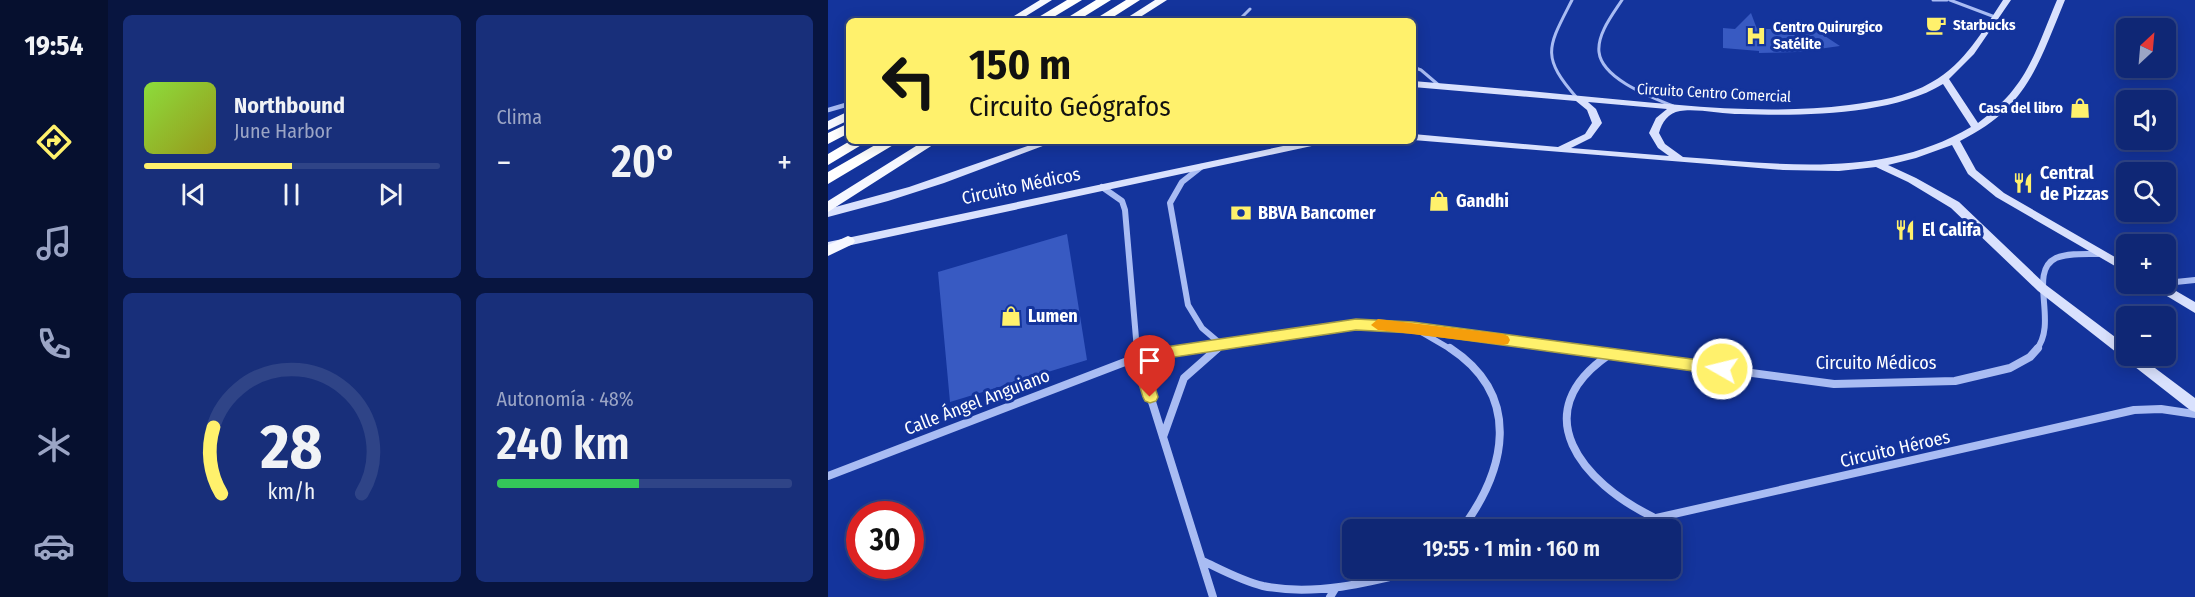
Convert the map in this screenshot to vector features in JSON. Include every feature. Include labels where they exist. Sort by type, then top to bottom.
[{"type":"highway","points":[[1043,18],[1076,0]]},
{"type":"highway","points":[[1073,18],[1105,0]]},
{"type":"highway","points":[[1103,18],[1134,0]]},
{"type":"highway","points":[[828,139],[846,129]]},
{"type":"highway","points":[[828,160],[856,144]]},
{"type":"highway","points":[[828,179],[888,144]]},
{"type":"main road","points":[[1016,18],[1047,0]]},
{"type":"main road","points":[[1134,18],[1162,0]]},
{"type":"main road","name":"Circuito Centro Comercial","points":[[1416,84],[1678,108],[1796,113],[1841,109],[1904,97],[1944,79],[1965,58],[2007,0]]},
{"type":"main road","points":[[1416,137],[1684,160],[1822,168],[1876,164],[1919,154],[1954,140],[1977,128],[2009,102],[2027,81],[2061,0]]},
{"type":"main road","points":[[1944,79],[1977,128]]},
{"type":"main road","points":[[1558,149],[1588,136],[1596,123],[1591,109],[1578,98]]},
{"type":"main road","points":[[1678,108],[1658,120],[1654,133],[1661,146],[1684,160]]},
{"type":"main road","points":[[828,126],[846,117]]},
{"type":"main road","points":[[1954,140],[1972,172],[1985,184],[2116,263]]},
{"type":"main road","points":[[828,207],[928,144]]},
{"type":"main road","points":[[828,213],[955,177],[1043,144]]},
{"type":"main road","name":"Circuito Médicos","points":[[828,246],[1307,144]]},
{"type":"main road","points":[[1876,164],[1912,180],[1955,205],[2042,288],[2116,346]]},
{"type":"main road","points":[[828,251],[848,241]]},
{"type":"main road","points":[[2172,294],[2195,308]]},
{"type":"main road","points":[[2142,366],[2195,406]]},
{"type":"street","points":[[828,110],[846,105]]},
{"type":"street","name":"Circuito Médicos","points":[[1202,166],[1174,191],[1170,203],[1190,311],[1202,330],[1222,345]]},
{"type":"street","points":[[1102,187],[1122,201],[1125,210],[1138,357],[1213,597]]},
{"type":"street","points":[[2042,288],[2045,269],[2054,259],[2080,253],[2098,254]]},
{"type":"street","points":[[2176,282],[2195,280]]},
{"type":"street","name":"Circuito Médicos","points":[[1138,357],[1342,326],[1370,324],[1834,384],[1955,381],[2010,368],[2031,357],[2042,343],[2047,326],[2042,288]]},
{"type":"street","points":[[1413,328],[1449,347],[1476,369],[1493,397],[1501,435],[1495,474],[1485,497],[1469,519]]},
{"type":"street","points":[[1163,437],[1184,378],[1222,345]]},
{"type":"street","points":[[1610,354],[1588,370],[1577,386],[1567,406],[1566,427],[1577,457],[1600,486],[1635,510],[1655,518]]},
{"type":"street","name":"Calle Ángel Anguiano","points":[[828,476],[1138,357]]},
{"type":"street","name":"Circuito Héroes","points":[[1651,519],[2134,410],[2161,409],[2195,414]]},
{"type":"street","points":[[1203,561],[1236,577],[1271,588],[1335,589],[1378,579]]},
{"type":"street","points":[[1330,597],[1335,589]]},
{"type":"lane","points":[[1572,0],[1550,43],[1549,58],[1554,70],[1578,98]]},
{"type":"lane","points":[[1622,0],[1604,35],[1599,51],[1601,60],[1620,79],[1637,90],[1678,108]]},
{"type":"lane","points":[[1933,0],[1949,0],[1995,17]]},
{"type":"lane","points":[[1241,18],[1250,9]]},
{"type":"lane","points":[[1416,68],[1441,87]]},
{"type":"building","name":"Centro Quirurgico Satélite","points":[[1751,13],[1757,29],[1788,29],[1808,25],[1840,46],[1797,52],[1759,53],[1759,51],[1723,48],[1723,28],[1735,29]]},
{"type":"building","name":"Lumen","points":[[1067,234],[1087,360],[950,402],[938,272]]},
{"type":"slow traffic","points":[[1378,325],[1503,340]]},
{"type":"place","name":"Starbucks","points":[[1936,25]]},
{"type":"place","name":"Centro Quirurgico Satélite","points":[[1756,36]]},
{"type":"place","name":"Casa del libro","points":[[2080,108]]},
{"type":"place","name":"Central de Pizzas","points":[[2023,183]]},
{"type":"place","name":"Gandhi","points":[[1439,201]]},
{"type":"place","name":"BBVA Bancomer","points":[[1241,213]]},
{"type":"place","name":"El Califa","points":[[1905,230]]},
{"type":"place","name":"Lumen","points":[[1011,316]]},
{"type":"route","points":[[1150,397],[1138,357],[1342,326],[1370,324],[1722,369]]}]
